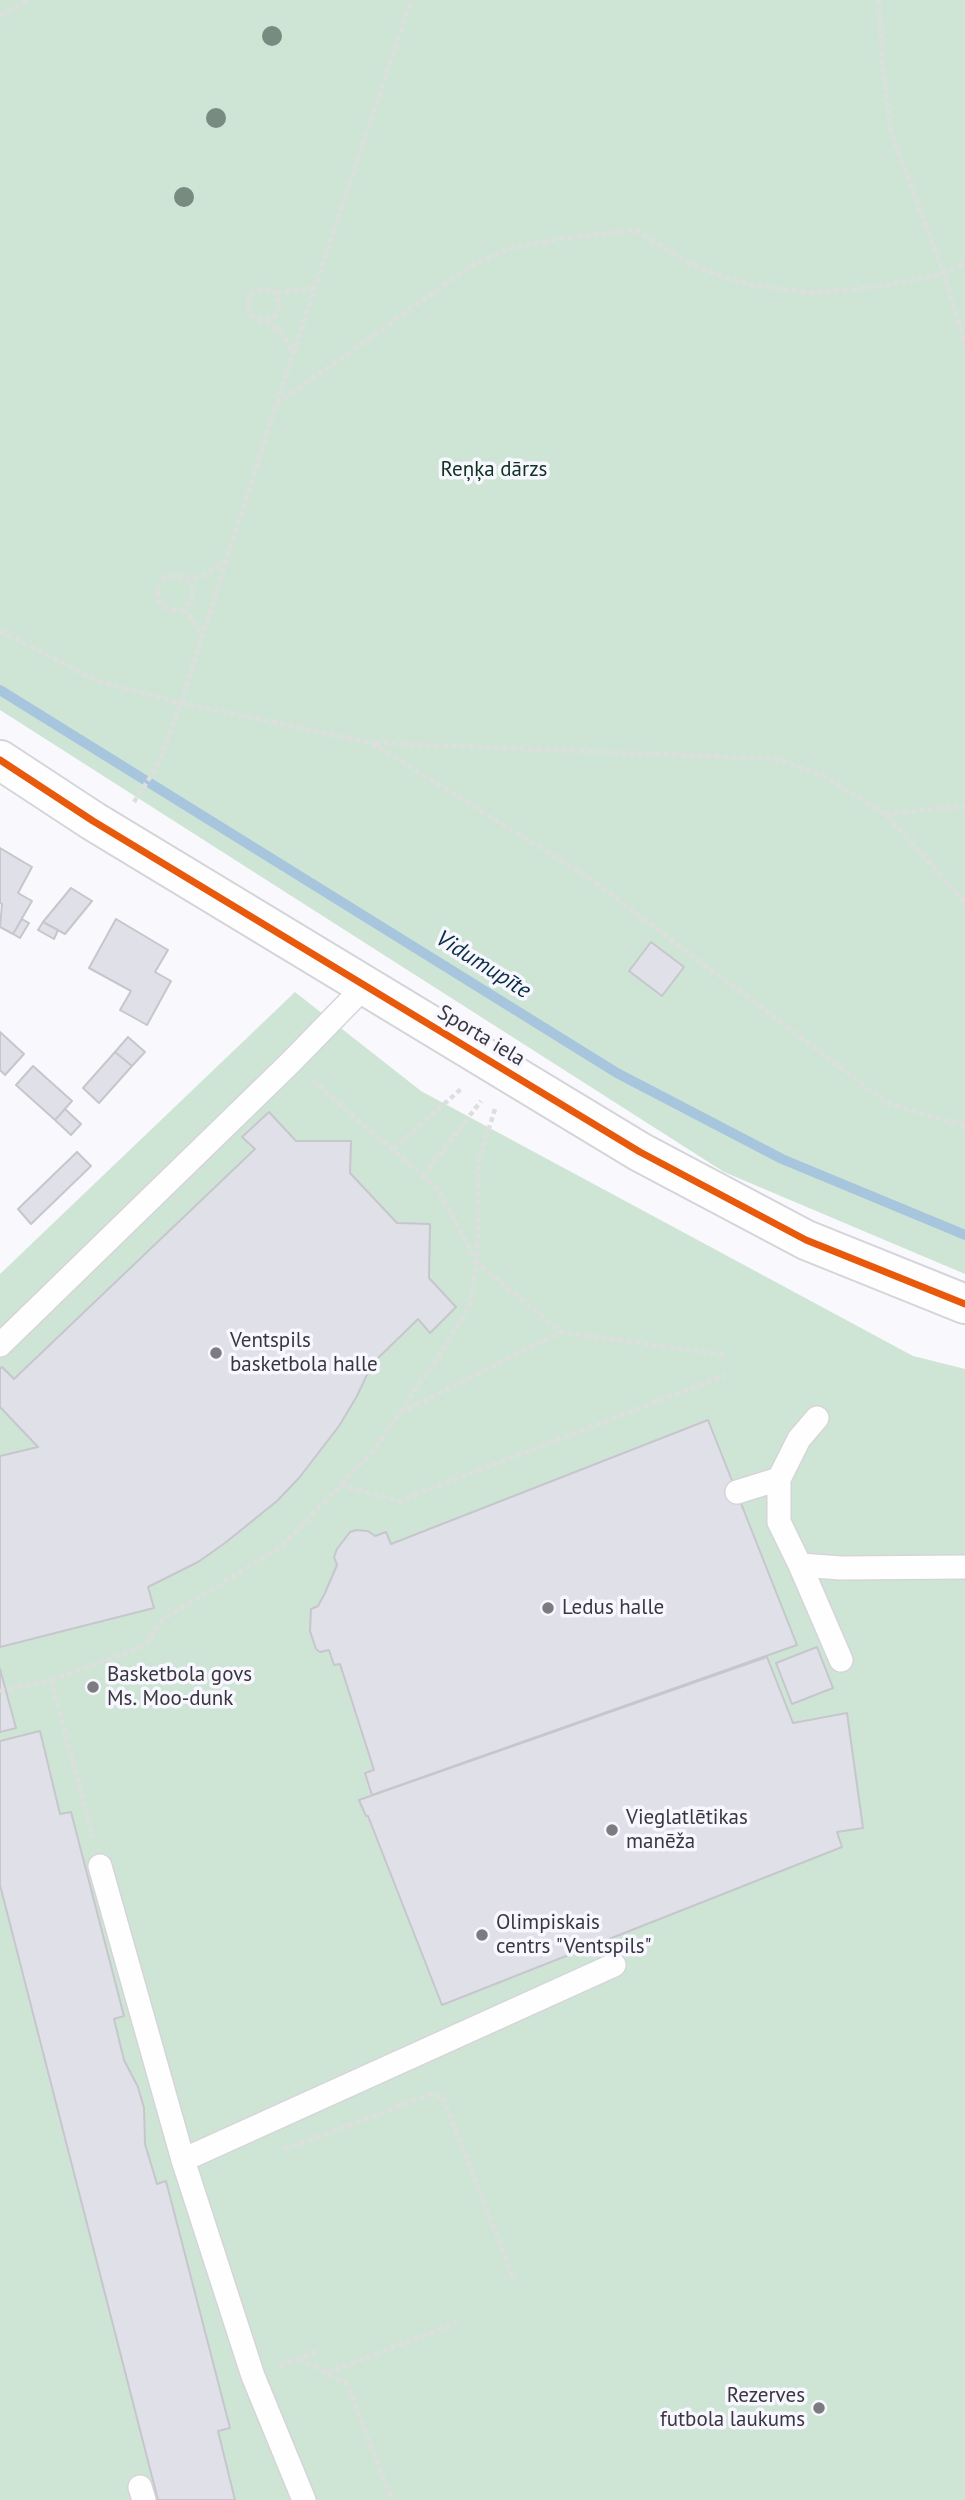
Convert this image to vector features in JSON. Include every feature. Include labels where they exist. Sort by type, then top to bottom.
[{"type":"street","name":"Sporta iela","points":[[0,760],[93,821],[640,1152],[806,1240],[965,1304]]},
{"type":"lane","points":[[0,1345],[291,1062],[365,986]]},
{"type":"lane","points":[[817,1418],[799,1439],[779,1479],[779,1522],[841,1660]]},
{"type":"lane","points":[[737,1492],[779,1479]]},
{"type":"lane","points":[[800,1565],[841,1569],[965,1567]]},
{"type":"lane","points":[[100,1866],[183,2160],[253,2376],[304,2500]]},
{"type":"lane","points":[[183,2160],[614,1965]]},
{"type":"path","points":[[2,18],[29,0]]},
{"type":"path","points":[[135,802],[158,765],[181,703],[293,352],[411,0]]},
{"type":"path","points":[[879,0],[882,61],[891,132],[944,274],[965,344]]},
{"type":"path","points":[[276,405],[472,265],[512,248],[636,230],[681,259],[720,276],[751,285],[813,293],[855,290],[944,274],[965,263]]},
{"type":"path","points":[[293,352],[281,331],[252,316],[247,304],[253,292],[265,288],[276,293],[314,288]]},
{"type":"path","points":[[265,321],[275,316],[280,305],[276,293]]},
{"type":"path","points":[[201,640],[194,620],[181,611],[169,610],[159,601],[157,589],[164,579],[176,575],[187,579],[206,575],[226,559]]},
{"type":"path","points":[[181,611],[191,603],[193,590],[187,579]]},
{"type":"path","points":[[0,631],[97,681],[181,703],[372,743],[778,760],[823,776],[885,814],[965,902]]},
{"type":"path","points":[[372,743],[592,880],[889,1104],[965,1126]]},
{"type":"path","points":[[885,814],[965,806]]},
{"type":"path","points":[[291,1062],[438,1189],[477,1263],[561,1332],[725,1355]]},
{"type":"path","points":[[393,1149],[460,1089]]},
{"type":"path","points":[[423,1176],[481,1101]]},
{"type":"path","points":[[0,1691],[51,1679],[145,1646],[161,1621],[282,1546],[373,1451],[470,1306],[477,1263],[479,1160],[495,1109]]},
{"type":"path","points":[[398,1414],[561,1332]]},
{"type":"path","points":[[340,1485],[399,1501],[726,1375]]},
{"type":"path","points":[[51,1679],[100,1866]]},
{"type":"path","points":[[279,2152],[429,2095],[443,2096],[513,2277]]},
{"type":"path","points":[[326,2373],[456,2323]]},
{"type":"path","points":[[253,2376],[319,2350]]},
{"type":"path","points":[[299,2358],[346,2384],[393,2500]]},
{"type":"green space","name":"Reņķa dārzs","points":[[0,0],[965,0],[965,1274],[724,1172],[0,710]]},
{"type":"green space","name":"Olimpiskais centrs \"Ventspils\"","points":[[295,992],[421,1091],[913,1356],[965,1369],[965,2500],[0,2500],[0,1274]]},
{"type":"building","points":[[0,848],[32,867],[18,893],[32,901],[13,934],[0,927]]},
{"type":"building","points":[[71,888],[92,901],[65,934],[43,922]]},
{"type":"building","points":[[22,919],[29,923],[20,938],[13,934]]},
{"type":"building","points":[[116,919],[168,950],[155,972],[171,981],[147,1025],[120,1010],[131,991],[89,968]]},
{"type":"building","points":[[43,922],[58,930],[54,939],[38,930]]},
{"type":"building","points":[[651,942],[684,967],[662,996],[629,971]]},
{"type":"building","points":[[0,1032],[24,1054],[5,1075],[0,1070]]},
{"type":"building","points":[[128,1037],[145,1052],[132,1066],[115,1052]]},
{"type":"building","points":[[115,1052],[132,1066],[99,1103],[83,1088]]},
{"type":"building","points":[[33,1066],[72,1101],[55,1120],[16,1085]]},
{"type":"building","points":[[65,1109],[81,1124],[71,1135],[55,1120]]},
{"type":"building","points":[[269,1112],[296,1141],[351,1141],[350,1173],[397,1223],[430,1224],[429,1278],[456,1307],[430,1333],[418,1319],[372,1364],[339,1426],[299,1478],[277,1501],[198,1562],[148,1587],[154,1608],[0,1647],[0,1456],[38,1447],[0,1407],[0,1369],[2,1367],[14,1379],[255,1149],[242,1137]]},
{"type":"building","points":[[77,1152],[91,1166],[31,1224],[18,1209]]},
{"type":"building","name":"Ledus halle","points":[[708,1420],[797,1645],[372,1795],[365,1773],[374,1770],[340,1664],[334,1665],[329,1650],[320,1652],[316,1649],[310,1631],[311,1609],[318,1606],[325,1593],[337,1565],[334,1557],[337,1549],[350,1532],[368,1531],[375,1536],[386,1532],[391,1544]]},
{"type":"building","points":[[817,1647],[833,1688],[792,1704],[776,1663]]},
{"type":"building","name":"Vieglatlētikas manēža","points":[[767,1657],[793,1723],[847,1713],[863,1828],[837,1832],[842,1847],[442,2005],[368,1816],[359,1800]]},
{"type":"building","points":[[0,1669],[16,1728],[0,1732]]},
{"type":"building","points":[[40,1731],[60,1814],[71,1812],[124,2016],[114,2019],[124,2060],[138,2087],[144,2108],[145,2144],[157,2184],[166,2181],[230,2428],[218,2431],[235,2500],[158,2500],[0,1885],[0,1741]]},
{"type":"waterway","name":"Vidumupīte","points":[[0,690],[617,1073],[782,1159],[965,1235]]},
{"type":"cycle path","points":[[0,760],[93,821],[640,1152],[806,1240],[965,1304]]},
{"type":"place","name":"Ventspils basketbola halle","points":[[216,1353]]},
{"type":"place","name":"Ledus halle","points":[[548,1608]]},
{"type":"place","name":"Basketbola govs Ms. Moo-dunk","points":[[93,1687]]},
{"type":"place","name":"Vieglatlētikas manēža","points":[[612,1830]]},
{"type":"place","name":"Olimpiskais centrs \"Ventspils\"","points":[[482,1935]]},
{"type":"place","name":"Rezerves futbola laukums","points":[[819,2408]]}]
